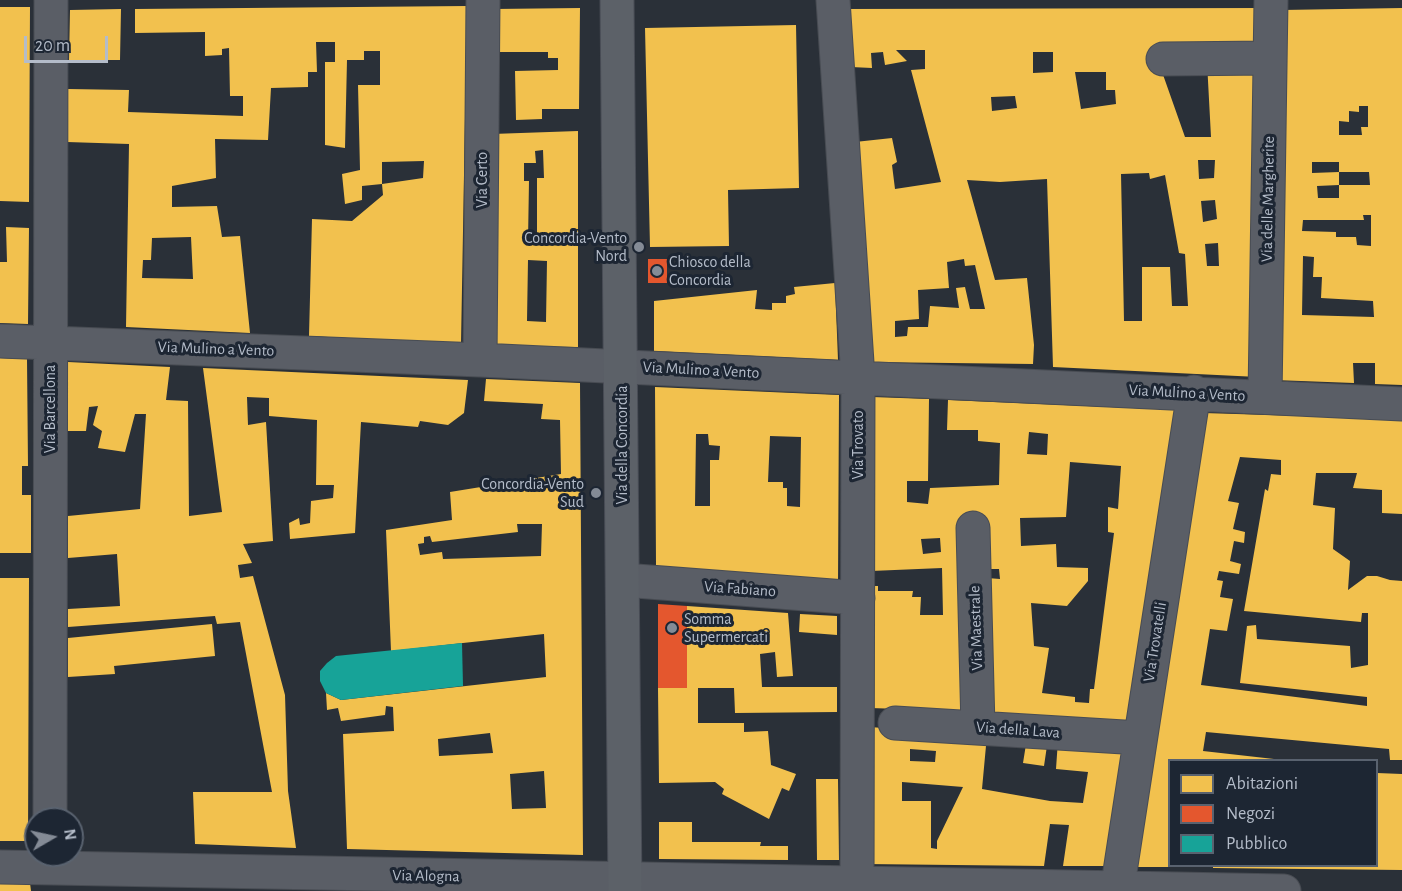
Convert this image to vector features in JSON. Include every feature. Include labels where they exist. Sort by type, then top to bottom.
[{"type":"main road","name":"Via della Concordia","points":[[617,0],[625,885]]},
{"type":"street","name":"Via Barcellona","points":[[50,807],[51,0]]},
{"type":"street","name":"Via Certo","points":[[480,360],[483,0]]},
{"type":"street","name":"Via Trovato","points":[[833,0],[858,378],[857,887]]},
{"type":"street","name":"Via delle Margherite","points":[[1265,397],[1272,0]]},
{"type":"street","points":[[1163,59],[1270,58]]},
{"type":"street","name":"Via Mulino a Vento","points":[[0,341],[621,366],[1194,392],[1402,404]]},
{"type":"street","name":"Via Trovatelli","points":[[1117,890],[1194,392]]},
{"type":"street","name":"Via Maestrale","points":[[973,528],[978,728]]},
{"type":"street","name":"Via Fabiano","points":[[623,580],[858,598]]},
{"type":"street","name":"Via della Lava","points":[[895,723],[1140,738]]},
{"type":"street","name":"Via Alogna","points":[[0,867],[294,882],[1284,891]]},
{"type":"building: Abitazioni","points":[[467,6],[461,344],[309,336],[312,219],[352,221],[383,195],[382,184],[362,186],[362,200],[345,204],[342,174],[360,170],[358,85],[380,85],[380,51],[364,51],[364,60],[347,60],[345,148],[325,145],[325,62],[335,62],[335,42],[316,42],[317,72],[308,72],[308,87],[271,88],[268,140],[215,139],[216,178],[172,186],[172,207],[217,206],[222,237],[240,236],[250,333],[126,327],[129,144],[67,142],[68,89],[129,90],[128,112],[243,116],[243,96],[230,96],[229,48],[222,49],[222,55],[205,56],[205,32],[135,33],[135,9]],"holes":[[[424,161],[423,178],[382,184],[382,162]],[[191,237],[193,279],[142,278],[143,260],[151,260],[152,238]]]},
{"type":"building: Abitazioni","points":[[0,7],[30,7],[29,202],[0,201]]},
{"type":"building: Abitazioni","points":[[580,8],[579,109],[542,109],[542,119],[516,120],[515,71],[558,70],[558,58],[548,58],[548,52],[494,52],[494,9]]},
{"type":"building: Abitazioni","points":[[1261,8],[1261,52],[1151,53],[1152,72],[1161,69],[1185,137],[1211,137],[1207,62],[1262,62],[1258,377],[1053,367],[1047,179],[1000,182],[967,180],[995,280],[1027,278],[1034,345],[1033,364],[868,362],[855,142],[892,138],[897,162],[892,165],[895,189],[941,182],[911,70],[925,69],[925,50],[896,50],[907,61],[885,65],[883,52],[871,53],[872,68],[851,67],[847,9]],"holes":[[[1033,52],[1053,52],[1053,72],[1033,73]],[[1075,72],[1106,72],[1106,90],[1115,90],[1116,104],[1081,109]],[[1015,96],[1017,108],[992,111],[991,97]],[[1198,160],[1215,160],[1214,178],[1199,179]],[[1149,173],[1150,179],[1165,175],[1179,253],[1185,254],[1188,306],[1172,306],[1170,267],[1142,267],[1142,321],[1124,321],[1121,174]],[[1215,200],[1217,219],[1203,222],[1201,201]],[[1218,243],[1219,266],[1207,266],[1205,244]],[[964,259],[965,266],[975,265],[985,309],[970,309],[965,287],[956,288],[959,308],[930,306],[928,327],[908,327],[907,336],[895,337],[895,321],[919,319],[918,290],[949,288],[947,262]]]},
{"type":"building: Abitazioni","points":[[1402,8],[1402,385],[1375,384],[1375,363],[1353,363],[1354,383],[1274,380],[1282,10]],"holes":[[[1359,106],[1368,106],[1368,127],[1361,127],[1362,135],[1339,135],[1339,121],[1349,122],[1349,111],[1359,112]],[[1312,162],[1339,162],[1339,172],[1312,173]],[[1339,172],[1369,172],[1370,185],[1339,185]],[[1339,185],[1339,198],[1318,198],[1317,186]],[[1363,215],[1371,215],[1371,246],[1357,245],[1356,237],[1336,237],[1336,232],[1302,231],[1303,220],[1364,220]],[[1303,256],[1314,257],[1313,277],[1322,277],[1321,298],[1373,301],[1374,317],[1302,315]]]},
{"type":"building: Abitazioni","points":[[121,9],[120,60],[69,60],[70,10]]},
{"type":"building: Abitazioni","points":[[796,25],[799,188],[728,190],[729,246],[650,247],[645,28]]},
{"type":"building: Abitazioni","points":[[578,131],[578,347],[489,346],[492,134]],"holes":[[[543,150],[544,178],[537,178],[537,241],[528,241],[529,181],[524,181],[524,163],[536,163],[535,151]],[[528,260],[547,261],[546,322],[527,321]]]},
{"type":"building: Abitazioni","points":[[6,227],[29,228],[28,324],[0,323],[0,262],[7,262]]},
{"type":"building: Abitazioni","points":[[835,283],[838,360],[654,351],[654,301],[757,290],[755,309],[772,310],[772,303],[786,303],[786,296],[795,294],[794,287]]},
{"type":"building: Abitazioni","points":[[0,358],[27,359],[28,466],[22,466],[22,495],[31,495],[31,553],[0,553]]},
{"type":"building: Abitazioni","points":[[68,362],[170,367],[166,400],[188,401],[189,516],[222,512],[203,368],[468,380],[464,413],[448,425],[420,421],[418,427],[361,422],[355,533],[290,539],[289,523],[299,518],[300,525],[310,523],[311,501],[333,498],[334,485],[316,485],[317,420],[269,416],[269,398],[247,397],[248,425],[266,422],[273,541],[243,544],[252,563],[238,565],[240,578],[253,576],[285,695],[288,791],[296,848],[195,844],[193,792],[272,792],[240,622],[217,624],[215,616],[68,627],[68,609],[120,606],[117,554],[68,558],[68,516],[140,509],[146,414],[135,414],[125,452],[98,448],[102,431],[93,425],[98,406],[89,407],[86,431],[68,431]]},
{"type":"building: Abitazioni","points":[[486,379],[580,383],[583,855],[347,849],[343,734],[394,731],[393,707],[386,706],[385,715],[341,721],[338,708],[327,710],[326,693],[341,700],[546,677],[544,634],[391,651],[386,530],[452,520],[450,492],[561,474],[560,420],[541,419],[543,404],[484,401]],"holes":[[[517,524],[542,524],[541,556],[443,559],[442,552],[420,555],[418,544],[424,543],[424,537],[430,536],[432,542],[518,532]],[[490,733],[493,753],[439,756],[438,739]],[[544,771],[546,808],[512,809],[510,774]]]},
{"type":"building: Abitazioni","points":[[655,387],[839,395],[838,583],[656,566]],"holes":[[[696,434],[708,434],[709,445],[720,446],[719,460],[710,460],[710,506],[695,506]],[[770,436],[801,437],[800,507],[787,506],[787,488],[783,488],[783,482],[768,482]]]},
{"type":"building: Abitazioni","points":[[872,397],[929,399],[928,481],[907,481],[907,502],[928,504],[930,488],[999,485],[1000,443],[978,441],[978,430],[947,430],[948,400],[1179,410],[1130,728],[988,716],[987,578],[1000,579],[999,569],[989,569],[989,547],[983,547],[982,519],[961,520],[963,711],[870,708],[871,586],[878,586],[878,591],[913,591],[912,597],[921,597],[920,615],[943,615],[942,568],[871,571]],"holes":[[[1029,432],[1048,434],[1047,455],[1027,454]],[[1070,462],[1121,466],[1118,509],[1108,507],[1108,532],[1114,533],[1094,689],[1090,689],[1089,703],[1075,702],[1075,697],[1042,693],[1049,648],[1034,646],[1031,603],[1067,606],[1088,581],[1088,568],[1057,567],[1056,544],[1021,546],[1020,518],[1066,517]],[[940,538],[941,552],[923,554],[921,539]]]},
{"type":"building: Abitazioni","points":[[1203,413],[1402,419],[1402,514],[1382,513],[1382,490],[1353,488],[1357,473],[1316,473],[1313,505],[1335,508],[1333,549],[1350,561],[1348,590],[1367,576],[1402,581],[1402,760],[1390,760],[1389,749],[1206,732],[1203,751],[1274,759],[1168,759],[1168,867],[1133,867]],"holes":[[[1240,457],[1281,460],[1281,475],[1271,474],[1268,491],[1265,489],[1244,611],[1361,622],[1362,613],[1368,613],[1368,665],[1351,668],[1350,646],[1257,639],[1256,625],[1247,626],[1240,683],[1367,697],[1367,706],[1201,685],[1210,629],[1227,631],[1233,599],[1220,597],[1223,581],[1217,580],[1219,571],[1239,574],[1241,564],[1230,561],[1234,541],[1244,543],[1245,532],[1233,529],[1239,503],[1228,501]]]},
{"type":"building: Abitazioni","points":[[0,578],[29,578],[28,807],[24,807],[24,841],[0,841]]},
{"type":"building: Abitazioni","points":[[687,606],[788,613],[793,676],[777,677],[775,652],[760,654],[762,687],[837,687],[837,712],[735,713],[734,688],[698,688],[698,723],[744,723],[744,732],[768,731],[771,765],[796,774],[789,791],[782,788],[769,819],[722,794],[724,789],[715,782],[659,783],[658,688],[687,688]]},
{"type":"building: Abitazioni","points":[[800,614],[837,616],[837,635],[799,632]]},
{"type":"building: Abitazioni","points":[[212,624],[215,656],[114,666],[115,674],[68,677],[68,638]]},
{"type":"building: Abitazioni","points":[[869,727],[987,735],[982,789],[1050,801],[1083,803],[1088,772],[1056,769],[1058,740],[1129,745],[1110,866],[1063,866],[1069,825],[1050,824],[1044,866],[865,864]],"holes":[[[910,749],[936,751],[935,762],[910,761]],[[902,782],[963,787],[937,841],[937,849],[931,848],[931,801],[902,801]]]},
{"type":"building: Abitazioni","points":[[1027,738],[1048,739],[1044,766],[1023,763]]},
{"type":"building: Abitazioni","points":[[1378,773],[1402,774],[1402,870],[1213,868],[1378,867]]},
{"type":"building: Abitazioni","points":[[816,779],[838,779],[839,860],[817,860]]},
{"type":"building: Abitazioni","points":[[659,822],[692,822],[692,842],[761,842],[760,846],[788,846],[788,860],[659,859]]},
{"type":"building: Abitazioni","points":[[30,883],[31,891],[0,891],[0,884]]},
{"type":"building: Negozi","name":"Chiosco della Concordia","points":[[648,259],[667,259],[667,283],[648,283]]},
{"type":"building: Negozi","name":"Somma Supermercati","points":[[658,604],[687,606],[687,688],[658,688]]},
{"type":"building: Pubblico","points":[[462,643],[463,686],[341,700],[326,693],[320,681],[320,671],[336,656]]},
{"type":"place","name":"Concordia-Vento Nord","points":[[639,247]]},
{"type":"place","name":"Chiosco della Concordia","points":[[657,271]]},
{"type":"place","name":"Concordia-Vento Sud","points":[[596,493]]},
{"type":"place","name":"Somma Supermercati","points":[[672,628]]}]
